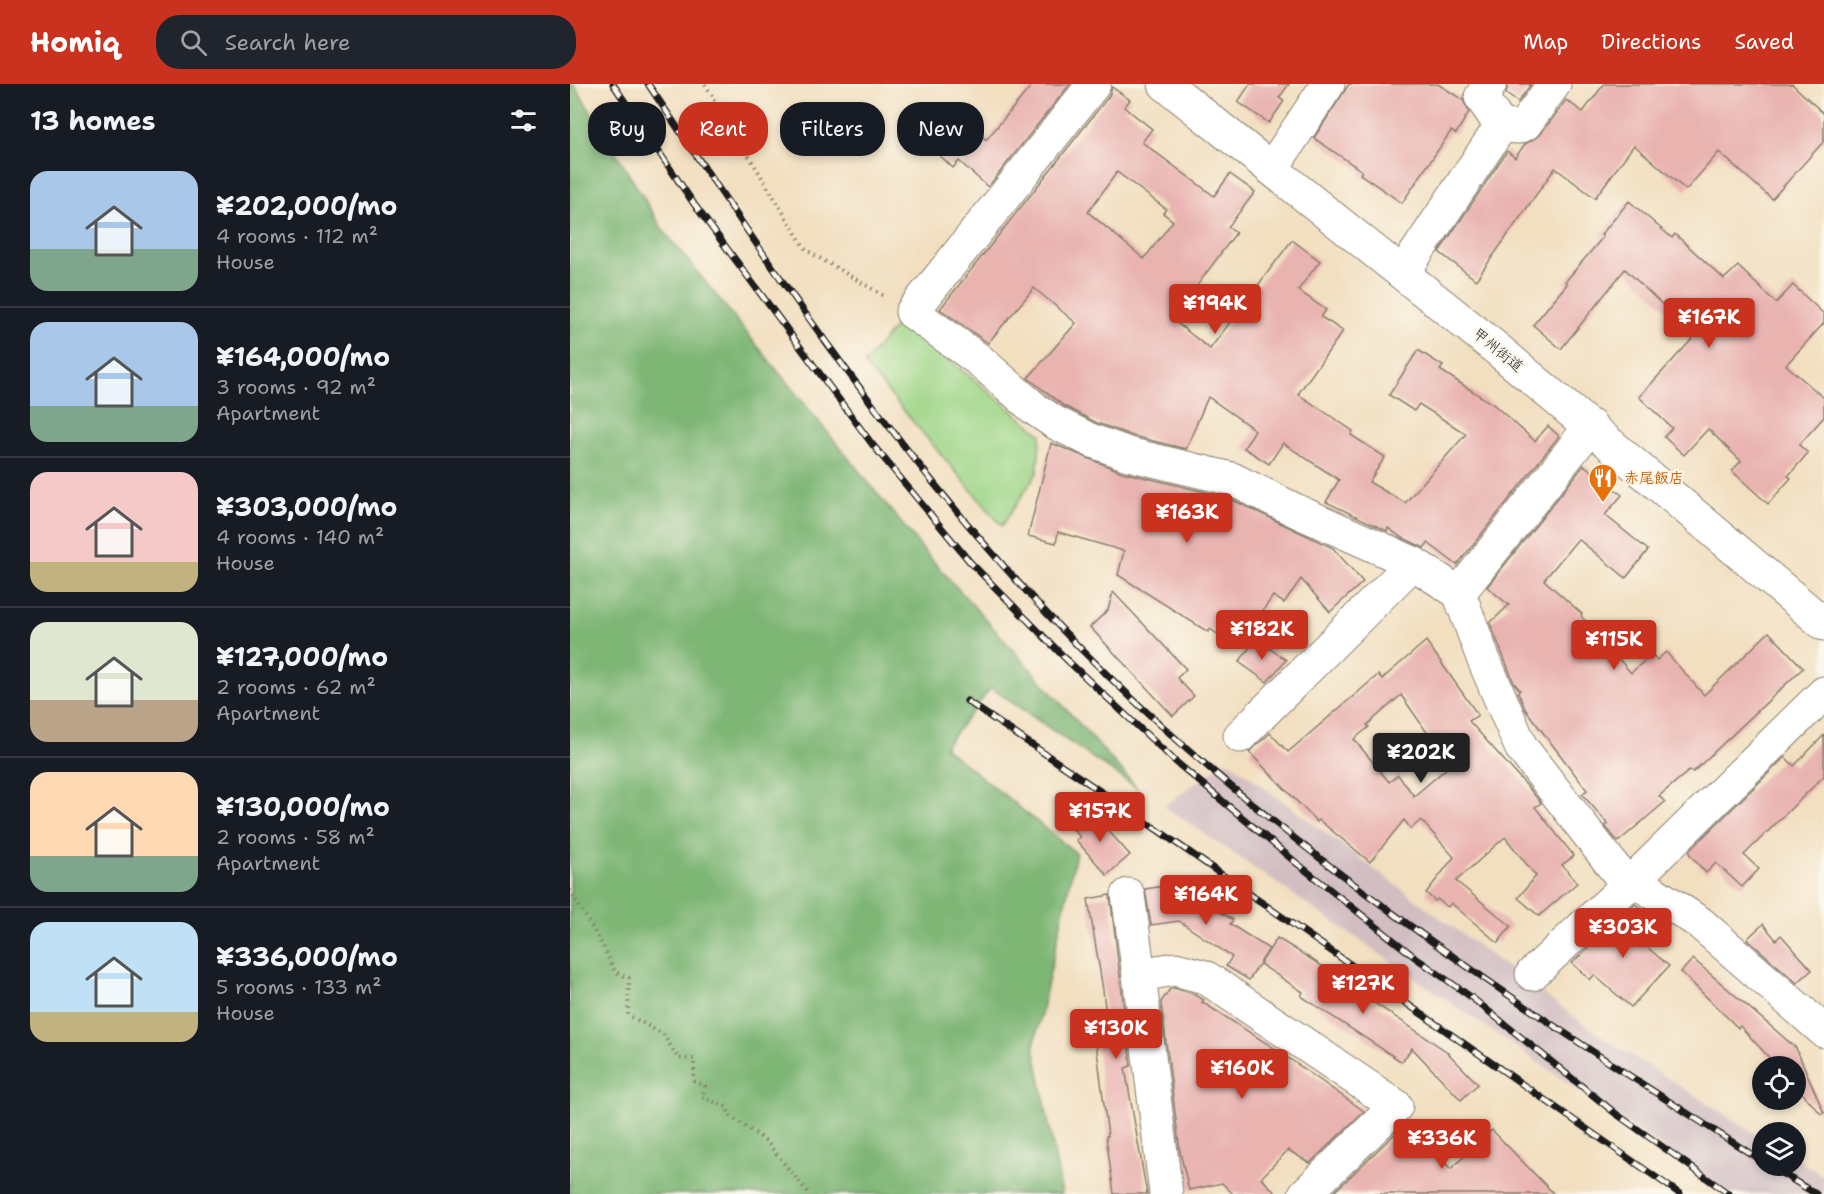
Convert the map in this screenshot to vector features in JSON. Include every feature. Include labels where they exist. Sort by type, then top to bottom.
[{"type":"main road","points":[[1094,84],[912,312],[979,360],[1035,409],[1063,427],[1128,454],[1232,479],[1413,563],[1459,593],[1483,658],[1521,747],[1619,874],[1648,889],[1700,923],[1824,1031]]},
{"type":"main road","name":"甲州街道","points":[[1165,84],[1591,426],[1824,624]]},
{"type":"main road","points":[[1272,168],[1328,84]]},
{"type":"main road","points":[[1490,84],[1481,97],[1501,126]]},
{"type":"main road","points":[[1501,126],[1519,127],[1526,124],[1554,84]]},
{"type":"main road","points":[[1403,273],[1501,126]]},
{"type":"main road","points":[[1459,593],[1591,426]]},
{"type":"main road","points":[[1240,736],[1413,563]]},
{"type":"main road","points":[[1532,974],[1631,882],[1824,693]]},
{"type":"main road","points":[[1128,895],[1166,1194]]},
{"type":"main road","points":[[1139,975],[1175,969],[1205,977],[1396,1106],[1305,1194]]},
{"type":"path","points":[[705,84],[806,250],[912,312]]},
{"type":"path","points":[[570,890],[603,946],[615,972],[629,978],[628,1015],[663,1034],[678,1058],[694,1059],[694,1081],[705,1086],[702,1097],[727,1107],[729,1115],[766,1141],[809,1194]]},
{"type":"shaded area","points":[[1227,760],[1596,1033],[1752,1132],[1752,1176],[1806,1176],[1806,1165],[1824,1177],[1824,1194],[1730,1194],[1164,806]]},
{"type":"green space","points":[[570,84],[574,84],[588,107],[588,156],[618,156],[663,230],[924,551],[1138,789],[991,688],[944,747],[1076,853],[1034,1046],[1062,1194],[570,1194]]},
{"type":"green space","points":[[900,320],[1041,434],[1037,473],[1002,526],[864,364]]},
{"type":"building","points":[[1033,84],[1070,84],[988,187],[959,161],[953,168],[940,156],[984,156],[984,138],[986,140]]},
{"type":"building","points":[[1250,84],[1289,84],[1279,98],[1284,101],[1269,123],[1238,102]]},
{"type":"building","points":[[1349,84],[1438,84],[1463,100],[1469,112],[1456,134],[1451,131],[1402,203],[1360,174],[1362,171],[1314,138]]},
{"type":"building","points":[[1508,84],[1531,84],[1518,102],[1506,94]]},
{"type":"building","points":[[1604,84],[1792,84],[1824,114],[1824,141],[1772,199],[1719,152],[1686,190],[1634,145],[1595,198],[1555,168],[1476,280],[1439,252],[1507,151],[1515,158],[1525,144],[1540,135],[1566,100],[1583,112]]},
{"type":"building","points":[[1112,87],[1130,100],[1124,107],[1152,129],[1142,142],[1214,196],[1230,174],[1255,192],[1228,227],[1236,233],[1172,319],[1210,349],[1292,240],[1320,261],[1298,290],[1326,310],[1321,317],[1343,331],[1298,394],[1353,431],[1351,435],[1385,457],[1369,482],[1405,503],[1466,434],[1419,404],[1414,411],[1389,395],[1418,350],[1443,366],[1440,370],[1494,405],[1535,441],[1548,426],[1559,436],[1457,565],[1428,543],[1424,548],[1388,528],[1387,531],[1326,502],[1339,480],[1283,443],[1269,464],[1244,448],[1255,430],[1208,397],[1186,449],[1133,436],[1097,423],[1064,406],[1028,378],[1076,323],[1034,288],[988,343],[940,309],[1109,96]],"holes":[[[1117,172],[1166,209],[1163,213],[1173,221],[1144,259],[1088,212]]]},
{"type":"building","points":[[1629,201],[1672,238],[1675,234],[1724,279],[1738,266],[1776,303],[1793,285],[1824,314],[1824,323],[1786,365],[1824,398],[1824,417],[1799,445],[1808,453],[1788,476],[1791,478],[1768,504],[1732,471],[1741,461],[1708,429],[1684,455],[1664,437],[1672,428],[1639,397],[1695,336],[1625,269],[1561,349],[1533,325]]},
{"type":"building","points":[[1051,443],[1122,472],[1226,497],[1333,548],[1363,582],[1330,612],[1301,579],[1284,603],[1273,596],[1237,647],[1210,629],[1208,632],[1118,575],[1124,551],[1058,532],[1056,543],[1028,536]]},
{"type":"building","points":[[1584,465],[1622,495],[1605,515],[1648,550],[1626,578],[1578,539],[1544,580],[1582,614],[1581,616],[1631,673],[1652,654],[1657,660],[1666,652],[1704,695],[1769,632],[1803,668],[1693,772],[1690,770],[1659,796],[1665,802],[1618,842],[1605,826],[1608,824],[1582,794],[1587,790],[1525,709],[1518,692],[1520,690],[1514,683],[1490,623],[1509,605],[1487,587]]},
{"type":"building","points":[[1113,592],[1186,669],[1177,678],[1194,696],[1173,716],[1090,627],[1108,610]]},
{"type":"building","points":[[1256,639],[1286,660],[1267,682],[1239,662]]},
{"type":"building","points":[[1426,641],[1478,715],[1469,721],[1541,803],[1535,807],[1574,856],[1562,865],[1577,883],[1539,916],[1518,898],[1536,876],[1505,837],[1456,881],[1511,926],[1498,943],[1451,903],[1448,907],[1437,899],[1435,901],[1426,893],[1454,857],[1421,820],[1411,829],[1404,820],[1370,862],[1319,820],[1317,822],[1249,752],[1270,733],[1288,752],[1378,675],[1382,679]],"holes":[[[1401,695],[1449,764],[1414,796],[1398,775],[1389,782],[1354,739]]]},
{"type":"building","points":[[1824,735],[1824,776],[1744,855],[1759,869],[1742,887],[1716,863],[1706,873],[1690,855],[1690,850],[1785,757],[1794,766]]},
{"type":"building","points":[[1090,810],[1130,855],[1107,875],[1076,840],[1080,837],[1071,827]]},
{"type":"building","points":[[1178,884],[1233,920],[1230,924],[1269,949],[1249,980],[1226,966],[1232,957],[1179,921],[1151,925],[1145,889]]},
{"type":"building","points":[[1110,895],[1131,1066],[1125,1068],[1147,1194],[1114,1194],[1106,1136],[1108,1136],[1096,1043],[1109,1041],[1088,899]]},
{"type":"building","points":[[1635,904],[1650,916],[1632,934],[1669,966],[1631,1007],[1594,975],[1590,980],[1572,963]]},
{"type":"building","points":[[1763,924],[1776,940],[1781,935],[1812,970],[1797,983],[1747,939]]},
{"type":"building","points":[[1277,938],[1340,977],[1339,979],[1446,1051],[1478,1084],[1461,1100],[1412,1048],[1402,1062],[1301,996],[1303,992],[1260,964]]},
{"type":"building","points":[[1693,959],[1796,1048],[1799,1056],[1768,1056],[1740,1026],[1738,1028],[1681,972]]},
{"type":"building","points":[[1174,988],[1204,1000],[1202,1002],[1274,1048],[1364,1111],[1310,1163],[1288,1150],[1261,1178],[1277,1194],[1233,1194],[1222,1183],[1189,1190],[1180,1152],[1161,1002],[1170,989]]},
{"type":"building","points":[[1806,1071],[1824,1113],[1821,1114],[1806,1097]]},
{"type":"building","points":[[1405,1124],[1451,1169],[1492,1130],[1554,1194],[1332,1194]]},
{"type":"railway","points":[[613,84],[694,204],[872,444],[970,562],[1069,662],[1176,762],[1294,861],[1416,958],[1471,997],[1615,1113],[1729,1194]]},
{"type":"railway","points":[[648,84],[798,303],[904,446],[1018,582],[1078,646],[1236,791],[1406,923],[1582,1045],[1752,1155]]},
{"type":"railway","points":[[967,701],[1159,831],[1680,1194]]},
{"type":"railway","points":[[1786,1176],[1816,1194]]},
{"type":"place","name":"赤尾飯店","points":[[1603,504]]}]
